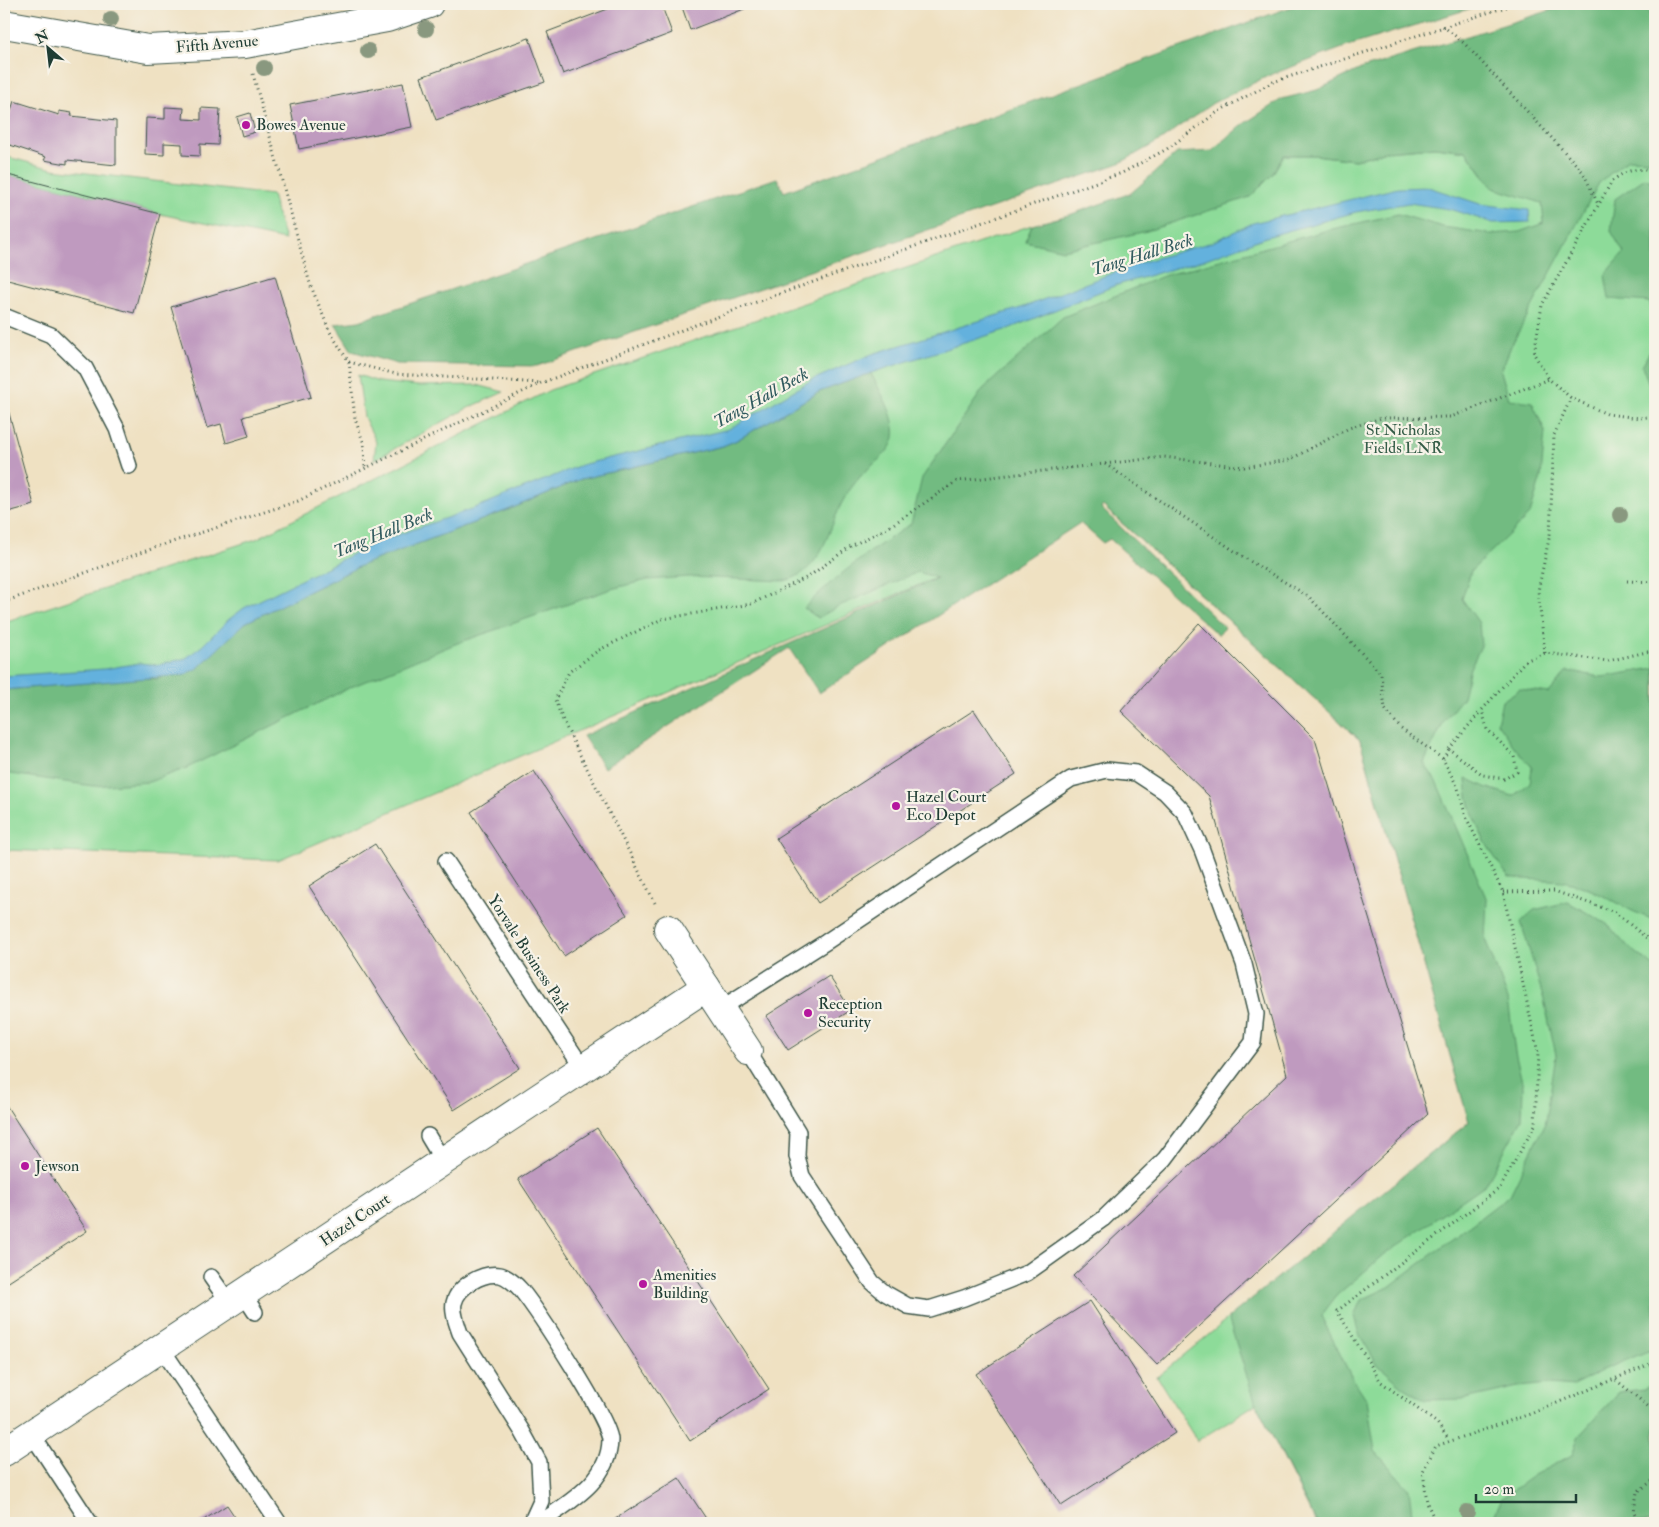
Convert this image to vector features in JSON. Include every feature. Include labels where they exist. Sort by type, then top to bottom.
[{"type":"street","name":"Fifth Avenue","points":[[4,24],[148,49],[245,44],[387,18],[429,4]]},
{"type":"street","points":[[668,928],[748,1051]]},
{"type":"street","name":"Hazel Court","points":[[5,1449],[32,1434],[162,1349],[243,1304],[443,1161],[583,1068],[713,998]]},
{"type":"lane","points":[[4,316],[51,335],[85,368],[117,429],[129,466]]},
{"type":"lane","points":[[713,998],[826,942],[1071,779],[1107,770],[1136,774],[1165,792],[1185,813],[1202,850],[1244,964],[1256,1014],[1253,1042],[1164,1159],[1104,1219],[1027,1273],[964,1298],[929,1309],[908,1306],[885,1293],[872,1282],[802,1176],[797,1156],[798,1132],[748,1051]]},
{"type":"lane","name":"Yorvale Business Park","points":[[446,860],[583,1068]]},
{"type":"lane","points":[[428,1136],[443,1161]]},
{"type":"lane","points":[[532,1523],[541,1501],[539,1462],[522,1431],[460,1332],[455,1317],[454,1303],[465,1286],[485,1276],[501,1275],[520,1288],[605,1421],[610,1439],[604,1468],[586,1490],[540,1523]]},
{"type":"lane","points":[[211,1277],[243,1304]]},
{"type":"lane","points":[[162,1349],[279,1523]]},
{"type":"lane","points":[[32,1434],[90,1523]]},
{"type":"path","points":[[4,602],[157,547],[298,501],[541,383],[754,303],[1122,174],[1168,149],[1219,111],[1273,82],[1515,4]]},
{"type":"path","points":[[1443,26],[1465,44],[1582,172],[1599,204]]},
{"type":"path","points":[[245,44],[310,284],[330,332],[349,362],[355,419],[364,444],[364,470]]},
{"type":"path","points":[[1649,170],[1655,167]]},
{"type":"path","points":[[1655,173],[1649,170],[1635,169],[1624,171],[1612,181],[1542,305],[1534,354],[1549,379],[1571,398],[1607,414],[1639,418],[1655,416]]},
{"type":"path","points":[[349,362],[396,374],[541,383]]},
{"type":"path","points":[[668,928],[564,723],[555,700],[569,672],[599,650],[662,619],[751,604],[808,576],[851,546],[889,527],[957,481],[1164,457],[1244,467],[1289,460],[1349,428],[1382,418],[1451,417],[1549,379]]},
{"type":"path","points":[[1545,653],[1538,591],[1550,534],[1554,435],[1571,398]]},
{"type":"path","points":[[1104,464],[1248,560],[1308,596],[1381,674],[1385,709],[1402,729],[1443,759],[1458,788],[1466,817],[1503,892],[1538,1053],[1535,1124],[1500,1188],[1337,1311],[1380,1382],[1437,1423],[1449,1440]]},
{"type":"path","points":[[1627,581],[1655,582]]},
{"type":"path","points":[[1443,759],[1449,748],[1525,661],[1545,653],[1608,661],[1655,650]]},
{"type":"path","points":[[1449,748],[1483,775],[1504,779],[1517,772],[1514,756],[1487,730],[1482,710]]},
{"type":"path","points":[[1503,892],[1554,891],[1615,912],[1655,945]]},
{"type":"path","points":[[1436,1523],[1427,1503],[1422,1471],[1436,1446],[1533,1413],[1655,1362]]},
{"type":"path","points":[[1615,1380],[1655,1412]]},
{"type":"path","points":[[1640,1523],[1634,1512],[1637,1492],[1655,1479]]},
{"type":"green space","points":[[1299,4],[1485,4],[1348,46],[1270,75],[1213,103],[1161,140],[1120,163],[537,366],[397,364],[352,351],[335,324],[359,321],[777,178],[784,192]]},
{"type":"green space","points":[[1571,4],[1643,4],[1655,23],[1655,157],[1651,160],[1628,159],[1599,183],[1511,346],[1501,371],[1509,399],[1532,402],[1545,431],[1541,477],[1530,514],[1471,571],[1462,599],[1479,623],[1481,646],[1470,668],[1463,697],[1444,721],[1424,763],[1437,783],[1487,900],[1485,939],[1508,999],[1515,1052],[1523,1086],[1522,1119],[1486,1184],[1385,1254],[1337,1295],[1321,1316],[1350,1374],[1367,1400],[1375,1451],[1409,1489],[1412,1514],[1409,1523],[1317,1523],[1256,1404],[1228,1318],[1469,1122],[1360,740],[1103,506],[1101,508],[1225,628],[1218,635],[1110,539],[1103,543],[1080,523],[819,693],[789,648],[604,768],[583,736],[937,578],[918,572],[839,606],[818,618],[804,608],[855,563],[911,524],[922,478],[983,389],[1063,317],[1166,275],[1328,230],[1398,214],[1443,227],[1491,234],[1519,232],[1544,223],[1542,203],[1493,188],[1466,151],[1435,147],[1386,151],[1355,160],[1315,155],[1284,155],[1272,175],[1250,197],[1199,214],[1147,231],[1063,250],[1025,241],[1032,225],[1072,214],[1131,193],[1177,153],[1212,151],[1242,125],[1282,99],[1317,90],[1361,69]]},
{"type":"green space","name":"St Nicholas Fields LNR","points":[[1643,4],[1655,4],[1655,1523],[1316,1523],[1256,1404],[1197,1441],[1157,1377],[1469,1122],[1360,740],[1103,506],[278,860],[4,850],[4,622],[256,539],[550,390],[1032,225],[1025,241],[1272,175],[1283,155],[1315,155],[1355,160],[1386,151],[1435,147],[1466,151],[1486,179],[1645,8]]},
{"type":"green space","points":[[4,156],[53,169],[272,195],[285,240],[160,214],[4,174]]},
{"type":"green space","points":[[1645,178],[1655,183],[1655,315],[1649,302],[1609,299],[1605,275],[1624,253],[1611,231],[1615,199]]},
{"type":"green space","points":[[1655,341],[1655,392],[1652,392],[1642,366]]},
{"type":"green space","points":[[871,373],[887,404],[893,421],[894,437],[892,443],[885,454],[864,472],[851,488],[841,505],[820,553],[806,570],[796,577],[784,581],[689,577],[647,580],[611,589],[455,644],[351,687],[187,768],[149,782],[93,786],[4,773],[4,690],[137,678],[159,679],[221,643],[245,623],[364,564],[508,510],[581,479],[723,446],[737,440],[819,392]]},
{"type":"green space","points":[[358,375],[379,382],[419,386],[477,385],[504,392],[466,409],[374,460],[376,442],[364,417]]},
{"type":"green space","points":[[1655,668],[1655,918],[1652,919],[1632,911],[1585,887],[1575,884],[1509,877],[1493,855],[1474,818],[1467,792],[1466,778],[1485,787],[1513,796],[1530,783],[1532,767],[1497,723],[1502,701],[1520,689],[1549,693],[1567,671],[1602,677]]},
{"type":"green space","points":[[1568,902],[1607,924],[1625,944],[1655,967],[1655,1348],[1603,1370],[1574,1386],[1550,1384],[1518,1387],[1465,1399],[1425,1400],[1403,1387],[1377,1364],[1359,1334],[1354,1316],[1361,1300],[1389,1287],[1510,1195],[1546,1121],[1556,1055],[1544,1000],[1521,922],[1534,910]]},
{"type":"green space","points":[[1655,1383],[1655,1523],[1491,1523],[1502,1498],[1534,1475],[1572,1455],[1578,1437],[1619,1392],[1644,1389]]},
{"type":"water","points":[[1428,187],[1480,204],[1529,210],[1530,222],[1493,223],[1449,209],[1409,203],[1356,212],[1266,237],[1203,260],[1114,286],[1008,329],[871,373],[819,392],[737,440],[723,446],[581,479],[508,510],[364,564],[245,623],[199,667],[185,675],[4,690],[4,676],[104,669],[140,663],[158,665],[186,658],[244,608],[377,542],[475,508],[581,465],[729,429],[810,381],[872,354],[1024,307],[1136,264],[1212,242],[1253,223],[1398,188]]},
{"type":"building","points":[[621,4],[661,4],[672,33],[563,74],[547,32]]},
{"type":"building","points":[[681,4],[757,4],[690,30]]},
{"type":"building","points":[[529,38],[545,82],[436,120],[421,77]]},
{"type":"building","points":[[403,83],[412,127],[299,149],[290,105]]},
{"type":"building","points":[[14,101],[59,115],[59,111],[72,113],[71,116],[116,121],[116,165],[67,160],[67,164],[44,160],[46,157],[4,143],[4,132]]},
{"type":"building","points":[[165,107],[184,108],[183,119],[201,120],[201,108],[220,109],[218,145],[200,144],[200,156],[182,155],[182,144],[164,143],[164,155],[145,154],[146,118],[165,119]]},
{"type":"building","name":"Bowes Avenue","points":[[250,113],[255,132],[242,136],[237,117]]},
{"type":"building","points":[[4,174],[160,214],[134,313],[4,279]]},
{"type":"building","points":[[275,276],[311,397],[243,417],[249,436],[226,443],[221,424],[207,428],[171,307]]},
{"type":"building","points":[[4,395],[34,505],[4,513]]},
{"type":"building","points":[[1199,623],[1315,739],[1428,1114],[1157,1365],[1073,1276],[1287,1075],[1209,796],[1121,711]]},
{"type":"building","name":"Hazel Court Eco Depot","points":[[974,710],[1016,774],[818,903],[776,838]]},
{"type":"building","points":[[534,771],[627,915],[564,956],[471,812]]},
{"type":"building","points":[[375,844],[520,1068],[454,1110],[309,886]]},
{"type":"building","name":"Reception Security","points":[[829,976],[851,1010],[788,1050],[766,1016]]},
{"type":"building","name":"Jewson","points":[[4,1102],[87,1231],[4,1285]]},
{"type":"building","name":"Amenities Building","points":[[597,1128],[769,1389],[690,1441],[518,1179]]},
{"type":"building","points":[[1090,1301],[1175,1433],[1061,1506],[976,1374]]},
{"type":"building","points":[[679,1478],[709,1523],[609,1523]]},
{"type":"building","points":[[227,1505],[239,1523],[199,1523]]},
{"type":"place","name":"Bowes Avenue","points":[[246,125]]},
{"type":"place","name":"Hazel Court Eco Depot","points":[[896,806]]},
{"type":"place","name":"Reception Security","points":[[808,1013]]},
{"type":"place","name":"Jewson","points":[[25,1166]]},
{"type":"place","name":"Amenities Building","points":[[643,1284]]},
{"type":"water label","name":"Tang Hall Beck","points":[[1142,255]]},
{"type":"water label","name":"Tang Hall Beck","points":[[761,398]]},
{"type":"water label","name":"Tang Hall Beck","points":[[383,533]]}]
